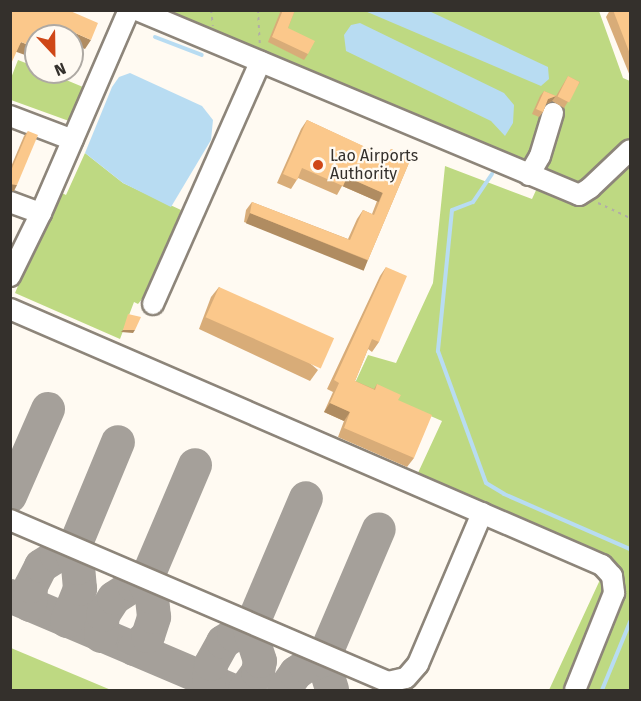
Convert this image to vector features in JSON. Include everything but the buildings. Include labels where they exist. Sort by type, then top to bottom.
[{"type":"lane","points":[[10,276],[41,213],[129,10]]},
{"type":"lane","points":[[138,10],[579,195],[590,188],[630,150]]},
{"type":"lane","points":[[153,304],[260,62]]},
{"type":"lane","points":[[529,175],[540,156],[553,113]]},
{"type":"lane","points":[[10,116],[73,140]]},
{"type":"lane","points":[[10,202],[41,213]]},
{"type":"lane","points":[[10,309],[602,565],[612,576],[614,593],[610,610],[575,690]]},
{"type":"lane","points":[[10,520],[387,682],[406,678],[418,664],[482,513]]},
{"type":"path","points":[[258,10],[260,62]]},
{"type":"path","points":[[579,195],[630,218]]},
{"type":"green space","points":[[145,11],[599,11],[623,78],[630,81],[630,690],[549,690],[611,556],[417,475],[442,421],[355,383],[368,355],[396,363],[433,283],[445,166],[532,199],[543,175]]},
{"type":"green space","points":[[18,60],[24,62],[24,84],[76,84],[83,87],[69,121],[11,100],[11,78]]},
{"type":"green space","points":[[85,153],[123,183],[181,210],[149,290],[138,304],[134,302],[120,339],[15,293],[58,191],[66,195]]},
{"type":"green space","points":[[11,648],[111,690],[11,690]]},
{"type":"water","points":[[365,11],[429,11],[548,67],[549,79],[541,86]]},
{"type":"water","points":[[360,23],[504,93],[514,105],[513,123],[505,136],[491,121],[346,51],[344,35],[351,25]]},
{"type":"water","points":[[130,73],[202,106],[213,120],[211,140],[171,207],[123,183],[85,153],[112,87],[119,77]]},
{"type":"waterway","points":[[155,37],[202,55]]},
{"type":"waterway","points":[[492,174],[473,202],[452,210],[438,351],[486,483],[504,494],[630,549]]},
{"type":"waterway","points":[[602,690],[630,622]]},
{"type":"taxiway","points":[[10,496],[48,409]]},
{"type":"taxiway","points":[[30,605],[31,586],[41,566],[57,556],[72,553],[118,442]]},
{"type":"taxiway","points":[[101,636],[103,615],[114,598],[134,585],[145,583],[195,465]]},
{"type":"taxiway","points":[[209,681],[211,664],[223,642],[234,635],[250,630],[306,498]]},
{"type":"taxiway","points":[[284,690],[296,673],[306,666],[323,660],[379,529]]},
{"type":"taxiway","points":[[67,621],[80,589],[78,568],[72,553]]},
{"type":"taxiway","points":[[134,649],[148,636],[154,617],[152,597],[145,583]]},
{"type":"taxiway","points":[[10,596],[231,690]]},
{"type":"taxiway","points":[[245,690],[258,672],[260,661],[250,630]]},
{"type":"taxiway","points":[[323,660],[332,690]]},
{"type":"place","name":"Lao Airports Authority","points":[[318,165]]}]
